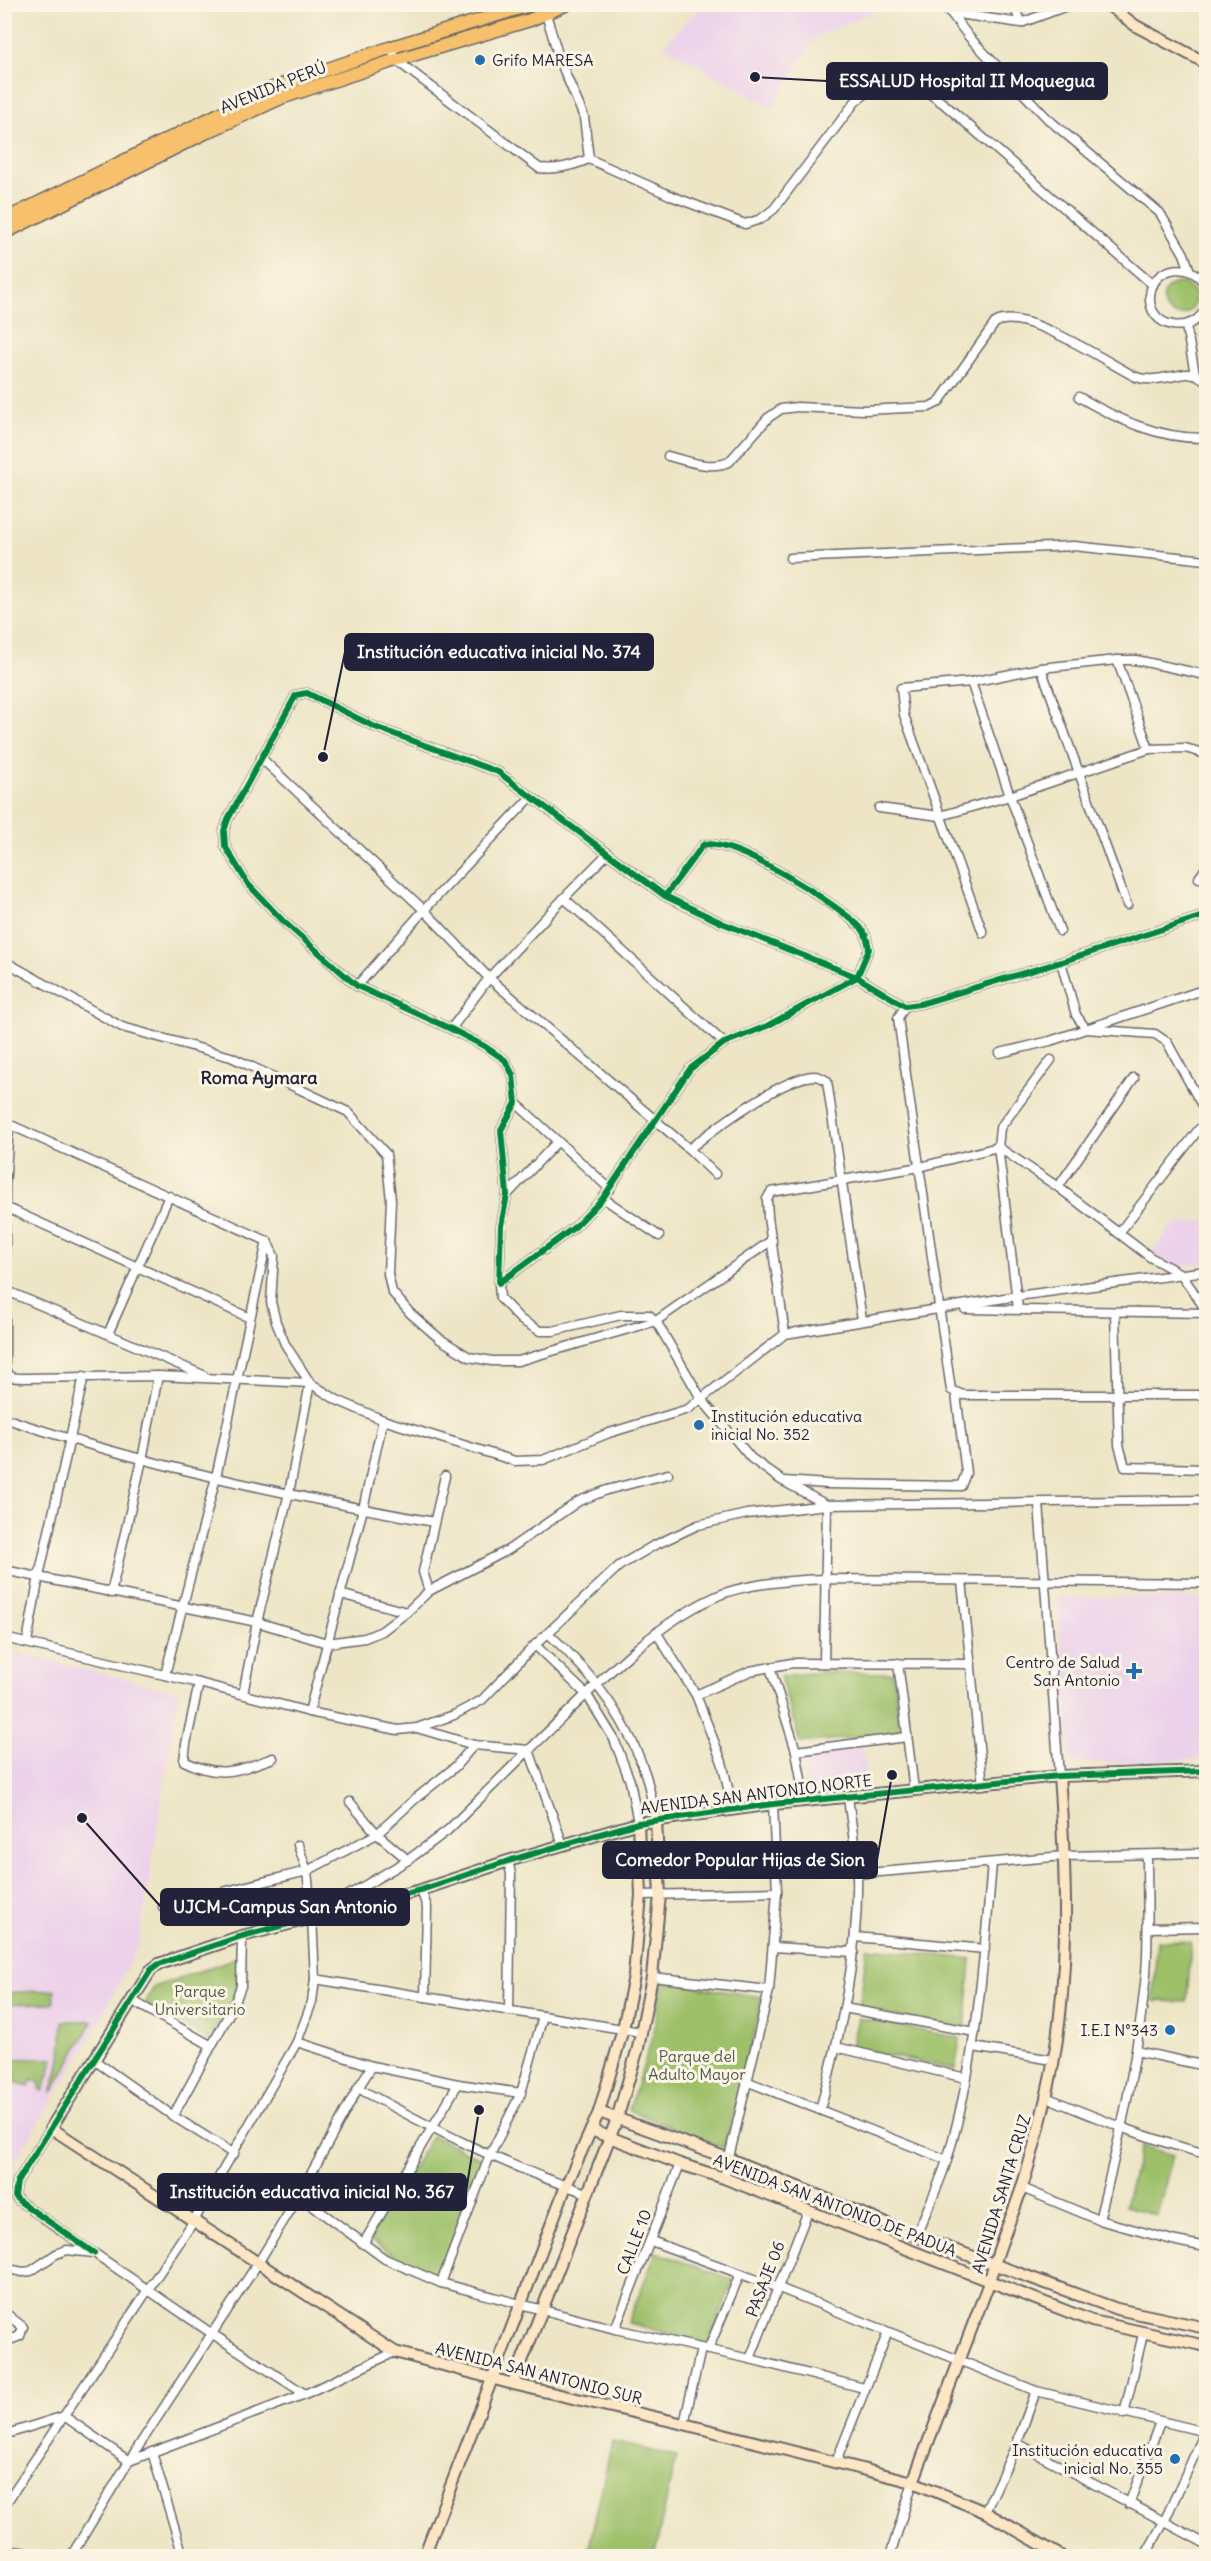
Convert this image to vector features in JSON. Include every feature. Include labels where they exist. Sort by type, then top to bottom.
[{"type":"main road","name":"AVENIDA PERÚ","points":[[4,220],[270,89],[392,47],[533,4]]},
{"type":"main road","name":"AVENIDA PERÚ","points":[[4,233],[205,133],[281,98],[545,9],[567,4]]},
{"type":"street","points":[[935,4],[951,13],[1021,23],[1072,4]]},
{"type":"street","points":[[1013,4],[1021,23]]},
{"type":"street","points":[[1107,4],[1136,26],[1206,63]]},
{"type":"street","points":[[545,9],[560,61],[584,117],[589,159]]},
{"type":"street","points":[[951,13],[969,37],[1048,119],[1160,213],[1184,254],[1190,271]]},
{"type":"street","points":[[392,47],[396,60],[539,168],[553,170],[570,167],[589,159],[674,197],[745,224],[761,219],[774,209],[855,102],[873,88],[898,83],[923,89],[944,104],[1153,285]]},
{"type":"street","points":[[1206,288],[1199,276],[1190,271],[1181,269],[1168,271],[1153,285],[1150,304],[1160,320],[1168,324],[1186,326],[1195,322],[1206,309]]},
{"type":"street","points":[[668,456],[713,466],[722,465],[729,462],[768,418],[781,409],[797,407],[864,410],[929,407],[939,402],[995,323],[1002,318],[1019,319],[1080,345],[1137,378],[1168,379],[1195,374],[1206,381]]},
{"type":"street","points":[[1186,326],[1195,374]]},
{"type":"street","points":[[1079,398],[1119,420],[1143,429],[1206,438]]},
{"type":"street","points":[[790,558],[1074,546],[1206,560]]},
{"type":"street","points":[[1117,660],[1149,748]]},
{"type":"street","points":[[983,933],[904,715],[901,688],[971,682],[1041,668],[1117,660],[1136,660],[1206,675]]},
{"type":"street","points":[[1041,668],[1126,905]]},
{"type":"street","points":[[971,682],[1060,931]]},
{"type":"street","points":[[827,1505],[781,1480],[751,1458],[702,1400],[656,1321],[649,1315],[621,1315],[553,1331],[540,1331],[521,1320],[500,1298],[501,1226],[507,1195],[501,1130],[516,1103],[513,1075],[505,1060],[451,1029],[357,986],[284,922],[248,884],[225,846],[224,831],[228,819],[296,695],[306,693],[375,727],[498,772],[665,896],[722,923],[857,977],[905,1006],[920,1004],[1061,962],[1206,915]]},
{"type":"street","points":[[879,808],[939,816],[1010,796],[1149,748],[1185,748],[1206,754]]},
{"type":"street","points":[[261,758],[424,910],[489,978],[689,1149],[715,1174]]},
{"type":"street","points":[[357,986],[424,910],[530,798]]},
{"type":"street","points":[[500,1283],[576,1226],[603,1198],[690,1069],[724,1043],[767,1026],[857,977],[869,949],[862,929],[809,888],[762,862],[716,844],[703,845],[665,896]]},
{"type":"street","points":[[451,1029],[489,978],[608,853]]},
{"type":"street","points":[[1199,878],[1206,868]]},
{"type":"street","points":[[564,898],[724,1043]]},
{"type":"street","points":[[4,961],[122,1028],[231,1057],[348,1112],[386,1154],[392,1200],[388,1274],[392,1292],[410,1313],[440,1339],[469,1356],[492,1361],[518,1361],[656,1321],[772,1240]]},
{"type":"street","points":[[1061,962],[1076,1015],[1086,1029]]},
{"type":"street","points":[[1000,1053],[1086,1029],[1206,989]]},
{"type":"street","points":[[905,1006],[898,1018],[951,1390],[956,1394],[1206,1395]]},
{"type":"street","points":[[1086,1029],[1155,1034],[1167,1042],[1206,1109]]},
{"type":"street","points":[[1018,1309],[998,1147],[1000,1128],[1051,1060]]},
{"type":"street","points":[[689,1149],[721,1123],[784,1085],[812,1076],[826,1081],[862,1320]]},
{"type":"street","points":[[1059,1187],[1134,1078]]},
{"type":"street","points":[[516,1103],[610,1189]]},
{"type":"street","points":[[310,1383],[209,1377],[13,1378],[8,1375],[4,1368],[7,1123],[267,1241],[274,1256],[271,1302],[276,1322],[285,1344],[310,1383],[337,1400],[383,1420],[515,1461],[543,1460],[609,1433],[688,1409],[785,1334],[1017,1296],[1206,1271]]},
{"type":"street","points":[[1119,1233],[1199,1129],[1206,1128]]},
{"type":"street","points":[[507,1195],[557,1142]]},
{"type":"street","points":[[785,1334],[767,1199],[771,1192],[920,1167],[998,1147],[1059,1187],[1150,1257],[1181,1274],[1206,1312]]},
{"type":"street","points":[[108,1334],[169,1196]]},
{"type":"street","points":[[603,1198],[659,1236]]},
{"type":"street","points":[[5,1207],[250,1318]]},
{"type":"street","points":[[165,1675],[216,1478],[267,1241]]},
{"type":"street","points":[[5,1290],[209,1377]]},
{"type":"street","points":[[941,1309],[1206,1312]]},
{"type":"street","points":[[1114,1312],[1119,1445],[1125,1467],[1206,1469]]},
{"type":"street","points":[[27,1642],[39,1576],[84,1376]]},
{"type":"street","points":[[111,1593],[142,1460],[158,1376]]},
{"type":"street","points":[[243,1694],[257,1622],[289,1493],[310,1383]]},
{"type":"street","points":[[781,1480],[827,1484],[961,1486],[966,1473],[956,1394]]},
{"type":"street","points":[[4,1418],[69,1440],[216,1478],[434,1522]]},
{"type":"street","points":[[309,1712],[363,1509],[383,1420]]},
{"type":"street","points":[[4,1570],[257,1622],[327,1643],[365,1638],[382,1631],[408,1612],[429,1591],[508,1550],[579,1500],[668,1474]]},
{"type":"street","points":[[429,1591],[423,1572],[445,1476]]},
{"type":"street","points":[[4,1638],[199,1683],[309,1712],[399,1730],[417,1728],[454,1715],[482,1700],[619,1566],[653,1546],[698,1525],[747,1514],[827,1505],[1206,1500]]},
{"type":"street","name":"AVENIDA SANTA CRUZ","points":[[890,2556],[913,2482],[990,2280],[1022,2188],[1046,2097],[1064,1983],[1067,1925],[1065,1856],[1039,1503]]},
{"type":"street","points":[[824,1663],[827,1505]]},
{"type":"street","points":[[312,1917],[408,1860],[448,1830],[529,1750],[656,1632],[715,1596],[768,1583],[826,1579],[1206,1582]]},
{"type":"street","points":[[962,1581],[983,1785]]},
{"type":"street","points":[[340,1594],[408,1612]]},
{"type":"street","points":[[656,1632],[696,1695],[722,1762],[733,1809]]},
{"type":"street","points":[[513,2384],[616,2119],[641,2032],[652,1977],[660,1895],[657,1821],[646,1775],[627,1731],[598,1685],[573,1656],[548,1633]]},
{"type":"street","points":[[424,2556],[566,2186],[598,2112],[623,2029],[634,1976],[641,1895],[638,1823],[630,1781],[614,1739],[587,1695],[535,1646]]},
{"type":"street","points":[[696,1695],[750,1671],[792,1663],[970,1664]]},
{"type":"street","points":[[898,1663],[914,1790]]},
{"type":"street","points":[[770,1667],[796,1751],[805,1802]]},
{"type":"street","points":[[199,1683],[184,1761],[202,1770],[232,1772],[273,1758]]},
{"type":"street","points":[[417,1728],[474,1744],[529,1750]]},
{"type":"street","points":[[796,1751],[907,1737]]},
{"type":"street","points":[[163,1907],[307,1872],[377,1834],[455,1767],[474,1744]]},
{"type":"street","points":[[529,1750],[563,1845]]},
{"type":"street","name":"AVENIDA SAN ANTONIO NORTE","points":[[133,2001],[151,1970],[159,1964],[242,1936],[422,1890],[508,1861],[638,1823],[772,1804],[1059,1776],[1206,1771]]},
{"type":"street","points":[[820,2110],[836,2047],[854,1952],[857,1874],[848,1797]]},
{"type":"street","points":[[350,1802],[377,1834],[408,1860]]},
{"type":"street","points":[[724,2178],[769,1990],[777,1892],[772,1804]]},
{"type":"street","points":[[4,2506],[150,2290],[193,2222],[297,2042],[312,2002],[315,1979],[307,1872],[298,1845]]},
{"type":"street","points":[[857,1874],[1065,1856],[1206,1853]]},
{"type":"street","points":[[1099,2220],[1123,2128],[1136,2051],[1146,1972],[1147,1855]]},
{"type":"street","points":[[508,1861],[511,1874],[509,2011]]},
{"type":"street","points":[[916,2236],[947,2160],[973,2047],[985,1949],[992,1863]]},
{"type":"street","points":[[422,1890],[427,1907],[425,1997]]},
{"type":"street","points":[[641,1895],[777,1892]]},
{"type":"street","points":[[1148,1928],[1206,1927]]},
{"type":"street","points":[[173,2116],[234,2005],[241,1986],[242,1936]]},
{"type":"street","points":[[855,1937],[985,1949]]},
{"type":"street","points":[[773,1947],[854,1952]]},
{"type":"street","points":[[652,1977],[769,1990]]},
{"type":"street","points":[[315,1979],[641,2032]]},
{"type":"street","points":[[210,2045],[133,2001],[17,2182],[15,2196],[19,2201],[211,2333],[305,2394]]},
{"type":"street","points":[[844,2008],[975,2032]]},
{"type":"street","points":[[441,2283],[490,2155],[521,2093],[543,2016]]},
{"type":"street","points":[[297,2042],[372,2066],[458,2084],[521,2093]]},
{"type":"street","points":[[836,2047],[966,2078]]},
{"type":"street","points":[[973,2047],[1053,2060]]},
{"type":"street","points":[[1136,2051],[1206,2066]]},
{"type":"street","points":[[94,2060],[173,2116],[234,2154]]},
{"type":"street","points":[[71,2556],[129,2461],[258,2263],[299,2196],[372,2066]]},
{"type":"street","points":[[746,2081],[947,2160]]},
{"type":"street","points":[[363,2244],[458,2084]]},
{"type":"street","points":[[358,2088],[432,2128],[490,2155],[587,2193]]},
{"type":"street","points":[[1046,2097],[1170,2145],[1206,2154]]},
{"type":"street","name":"AVENIDA SAN ANTONIO DE PADUA","points":[[598,2112],[730,2159],[916,2236],[1117,2309],[1206,2328]]},
{"type":"street","name":"AVENIDA SAN ANTONIO SUR","points":[[51,2128],[395,2352],[493,2379],[913,2482],[985,2512],[1061,2556]]},
{"type":"street","name":"AVENIDA SAN ANTONIO DE PADUA","points":[[591,2130],[724,2178],[1092,2321],[1206,2346]]},
{"type":"street","name":"CALLE 10","points":[[615,2329],[680,2164]]},
{"type":"street","points":[[1022,2188],[1099,2220],[1206,2247]]},
{"type":"street","points":[[299,2196],[386,2259],[441,2283],[521,2306],[864,2388]]},
{"type":"street","name":"PASAJE 06","points":[[750,2359],[808,2211]]},
{"type":"street","points":[[651,2241],[779,2288],[1036,2391],[1206,2432],[1164,2522],[1145,2556]]},
{"type":"street","points":[[4,2264],[8,2269],[23,2272],[31,2271],[56,2254],[68,2250],[94,2253]]},
{"type":"street","points":[[684,2424],[704,2349],[740,2274]]},
{"type":"street","points":[[4,2312],[23,2327],[20,2336],[4,2342]]},
{"type":"street","points":[[836,2462],[888,2332]]},
{"type":"street","points":[[1124,2414],[1143,2334]]},
{"type":"street","points":[[129,2461],[305,2394],[395,2352]]},
{"type":"street","points":[[985,2512],[1017,2443],[1036,2391]]},
{"type":"street","points":[[4,2435],[64,2416]]},
{"type":"street","points":[[64,2416],[129,2461]]},
{"type":"street","points":[[1129,2504],[1160,2422]]},
{"type":"street","points":[[1017,2443],[1206,2544]]},
{"type":"street","points":[[152,2452],[183,2556]]},
{"type":"street","points":[[4,2550],[52,2556]]},
{"type":"shaded area","points":[[917,4],[919,8],[910,11],[882,8],[815,37],[773,109],[663,45],[703,5]]},
{"type":"shaded area","points":[[1206,1220],[1206,1263],[1170,1267],[1153,1250],[1174,1224]]},
{"type":"shaded area","name":"Centro de Salud San Antonio","points":[[1057,1597],[1206,1598],[1206,1759],[1071,1764]]},
{"type":"shaded area","points":[[5,1650],[179,1692],[139,1944],[89,2041],[5,2177]]},
{"type":"shaded area","points":[[863,1747],[867,1785],[807,1792],[802,1755]]},
{"type":"green space","points":[[1179,283],[1191,287],[1195,299],[1191,311],[1179,315],[1167,311],[1163,299],[1167,287]]},
{"type":"green space","points":[[822,1672],[893,1673],[900,1733],[800,1743],[780,1676]]},
{"type":"green space","points":[[1157,1940],[1191,1942],[1187,2002],[1153,2001]]},
{"type":"green space","points":[[867,1948],[971,1959],[965,2030],[859,2009]]},
{"type":"green space","name":"Parque Universitario","points":[[241,1956],[235,1998],[209,2041],[145,2003],[154,1987]]},
{"type":"green space","name":"Parque del Adulto Mayor","points":[[663,1981],[762,1997],[745,2079],[723,2148],[629,2110],[652,2039]]},
{"type":"green space","points":[[55,1990],[53,2003],[5,2004],[5,1993]]},
{"type":"green space","points":[[858,2018],[960,2038],[955,2069],[851,2048]]},
{"type":"green space","points":[[63,2021],[93,2021],[51,2094],[61,2059]]},
{"type":"green space","points":[[4,2059],[54,2059],[43,2091],[40,2090],[40,2083],[31,2079],[29,2086],[14,2082],[16,2074],[5,2070]]},
{"type":"green space","points":[[432,2136],[486,2160],[442,2279],[400,2259],[369,2239]]},
{"type":"green space","points":[[1141,2146],[1173,2155],[1157,2215],[1125,2206]]},
{"type":"green space","points":[[656,2252],[734,2280],[708,2344],[628,2323]]},
{"type":"green space","points":[[612,2442],[676,2456],[654,2556],[587,2556]]},
{"type":"cycle path","points":[[665,896],[703,845],[718,845],[737,851],[785,875],[831,904],[863,930],[869,949],[857,977],[767,1026],[724,1043],[690,1069],[603,1198],[576,1226],[499,1283],[501,1226],[507,1195],[501,1130],[516,1103],[513,1075],[505,1060],[451,1029],[357,986],[284,922],[248,884],[225,846],[224,831],[228,819],[296,695],[307,693],[375,727],[498,772],[665,896],[722,923],[857,977],[905,1006],[920,1004],[1061,962],[1206,915]]},
{"type":"cycle path","points":[[94,2253],[19,2201],[15,2196],[17,2182],[151,1970],[159,1964],[242,1936],[421,1890],[508,1861],[638,1823],[773,1804],[1059,1776],[1206,1771]]},
{"type":"place","name":"Grifo MARESA","points":[[480,60]]},
{"type":"place","name":"ESSALUD Hospital II Moquegua","points":[[755,77]]},
{"type":"place","name":"Institución educativa inicial No. 374","points":[[323,757]]},
{"type":"place","name":"Institución educativa inicial No. 352","points":[[699,1425]]},
{"type":"place","name":"Centro de Salud San Antonio","points":[[1134,1671]]},
{"type":"place","name":"Comedor Popular Hijas de Sion","points":[[892,1775]]},
{"type":"place","name":"UJCM-Campus San Antonio","points":[[82,1818]]},
{"type":"place","name":"I.E.I N°343","points":[[1170,2030]]},
{"type":"place","name":"Institución educativa inicial No. 367","points":[[479,2110]]},
{"type":"place","name":"Institución educativa inicial No. 355","points":[[1175,2459]]},
{"type":"district","name":"Roma Aymara","points":[[259,1078]]}]
